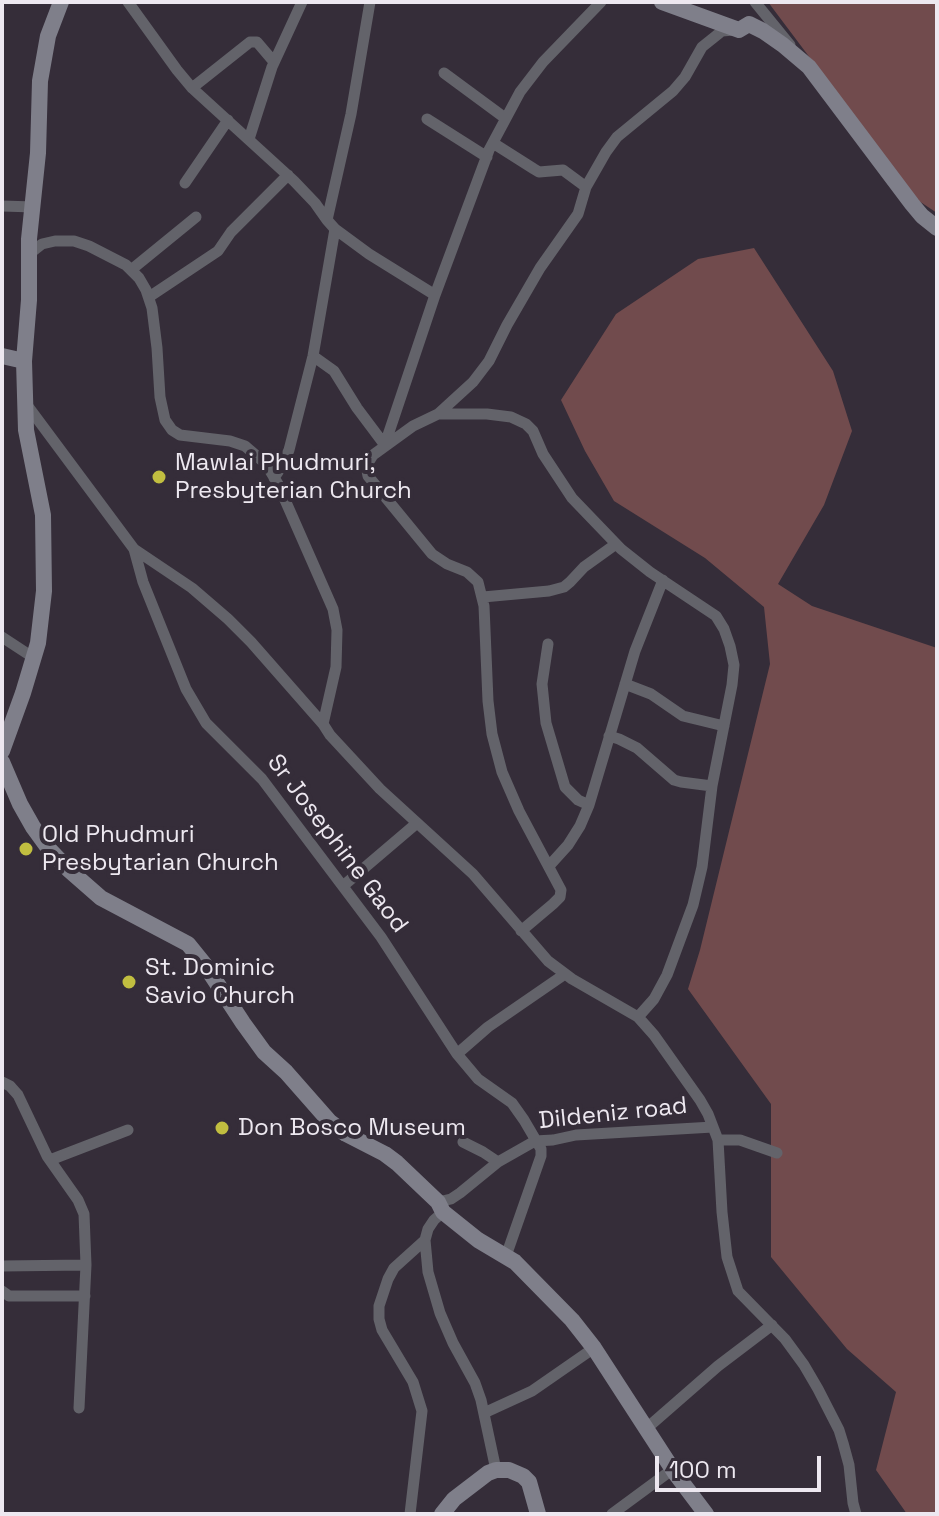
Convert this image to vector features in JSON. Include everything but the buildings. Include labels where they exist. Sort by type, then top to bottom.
[{"type":"street","points":[[2,751],[38,643],[44,591],[43,515],[26,430],[24,361],[40,81],[48,36],[61,2]]},
{"type":"street","points":[[128,2],[192,88],[288,175],[331,225],[369,254],[435,295]]},
{"type":"street","points":[[249,139],[274,62],[302,2]]},
{"type":"street","points":[[274,478],[289,450],[313,356],[331,225],[370,2]]},
{"type":"street","points":[[384,445],[435,295],[505,118],[543,62],[601,2]]},
{"type":"street","points":[[662,2],[739,30]]},
{"type":"street","points":[[755,2],[809,67],[912,204],[937,228]]},
{"type":"street","points":[[521,931],[560,897],[561,890],[502,772],[492,734],[488,701],[483,597],[472,575],[432,554],[395,511],[368,476],[369,461],[384,445],[438,414],[473,382],[489,361],[540,268],[578,214],[586,187],[606,152],[617,137],[673,91],[702,47],[722,31],[739,30],[749,24],[783,45],[809,67]]},
{"type":"street","points":[[192,88],[250,42],[257,42],[274,62]]},
{"type":"street","points":[[444,73],[505,118]]},
{"type":"street","points":[[427,119],[487,157]]},
{"type":"street","points":[[185,183],[228,120]]},
{"type":"street","points":[[493,143],[539,172],[563,170],[586,187]]},
{"type":"street","points":[[149,297],[218,251],[231,232],[288,175]]},
{"type":"street","points":[[2,206],[34,207]]},
{"type":"street","points":[[131,270],[196,217]]},
{"type":"street","points":[[28,255],[42,244],[74,241],[126,265],[149,297],[160,397],[165,420],[172,430],[180,435],[230,441],[245,446],[266,464],[333,609],[337,630],[336,667],[323,724]]},
{"type":"street","points":[[2,356],[24,361]]},
{"type":"street","points":[[313,356],[334,371],[384,445]]},
{"type":"street","name":"Sr Josephine Gaod","points":[[24,400],[134,549],[143,582],[186,689],[206,723],[262,779],[398,963],[457,1054],[478,1079],[512,1103],[535,1141]]},
{"type":"street","points":[[438,414],[487,414],[511,417],[526,424],[572,498],[616,544],[716,616],[724,629],[734,665],[712,786],[702,867],[693,905],[667,975],[654,999],[638,1017]]},
{"type":"street","points":[[483,597],[564,587],[584,567],[616,544]]},
{"type":"street","points":[[134,549],[181,580],[228,619],[380,789],[473,874],[548,961],[638,1017],[654,1035],[700,1100],[718,1140],[727,1257],[738,1291],[772,1325],[804,1365],[839,1430],[849,1465],[856,1514]]},
{"type":"street","points":[[549,866],[568,845],[589,805],[635,651],[663,580]]},
{"type":"street","points":[[2,637],[34,658]]},
{"type":"street","points":[[548,644],[542,684],[546,723],[565,787],[578,800],[589,805]]},
{"type":"street","points":[[625,684],[651,694],[683,716],[724,726]]},
{"type":"street","points":[[609,736],[637,748],[674,780],[712,786]]},
{"type":"street","points":[[2,762],[33,827],[69,870],[101,898],[188,944],[264,1052],[330,1122],[385,1154],[478,1240],[515,1262],[572,1320],[706,1514]]},
{"type":"street","points":[[343,886],[417,823]]},
{"type":"street","points":[[457,1054],[488,1027],[565,974]]},
{"type":"street","points":[[2,1082],[18,1095],[50,1160],[84,1214],[86,1265],[79,1408]]},
{"type":"street","name":"Dildeniz road","points":[[441,1207],[498,1162],[535,1141],[576,1135],[713,1127]]},
{"type":"street","points":[[50,1160],[128,1130]]},
{"type":"street","points":[[718,1140],[740,1140],[777,1153]]},
{"type":"street","points":[[506,1256],[541,1156],[541,1149],[535,1141]]},
{"type":"street","points":[[463,1142],[498,1162]]},
{"type":"street","points":[[441,1207],[425,1240],[428,1272],[440,1313],[475,1383],[496,1470]]},
{"type":"street","points":[[410,1514],[422,1411],[413,1382],[382,1330],[379,1306],[394,1268],[425,1240]]},
{"type":"street","points":[[2,1273],[2,1266],[86,1265]]},
{"type":"street","points":[[2,1291],[9,1296],[85,1296]]},
{"type":"street","points":[[647,1428],[718,1366],[772,1325]]},
{"type":"street","points":[[484,1413],[532,1391],[594,1348]]},
{"type":"street","points":[[612,1514],[673,1469]]},
{"type":"street","points":[[442,1514],[454,1499],[496,1470],[509,1470],[529,1482],[538,1514]]},
{"type":"shaded area","points":[[768,2],[937,2],[937,213],[916,199]]},
{"type":"shaded area","points":[[754,248],[833,371],[852,431],[824,505],[778,584],[812,606],[937,648],[937,1514],[907,1514],[876,1470],[896,1392],[847,1349],[771,1257],[771,1104],[688,989],[770,664],[764,607],[705,558],[614,501],[585,451],[561,400],[616,314],[698,259]]},
{"type":"place","name":"Mawlai Phudmuri, Presbyterian Church","points":[[159,477]]},
{"type":"place","name":"Old Phudmuri Presbytarian Church","points":[[26,849]]},
{"type":"place","name":"St. Dominic Savio Church","points":[[129,982]]},
{"type":"place","name":"Don Bosco Museum","points":[[222,1128]]}]
